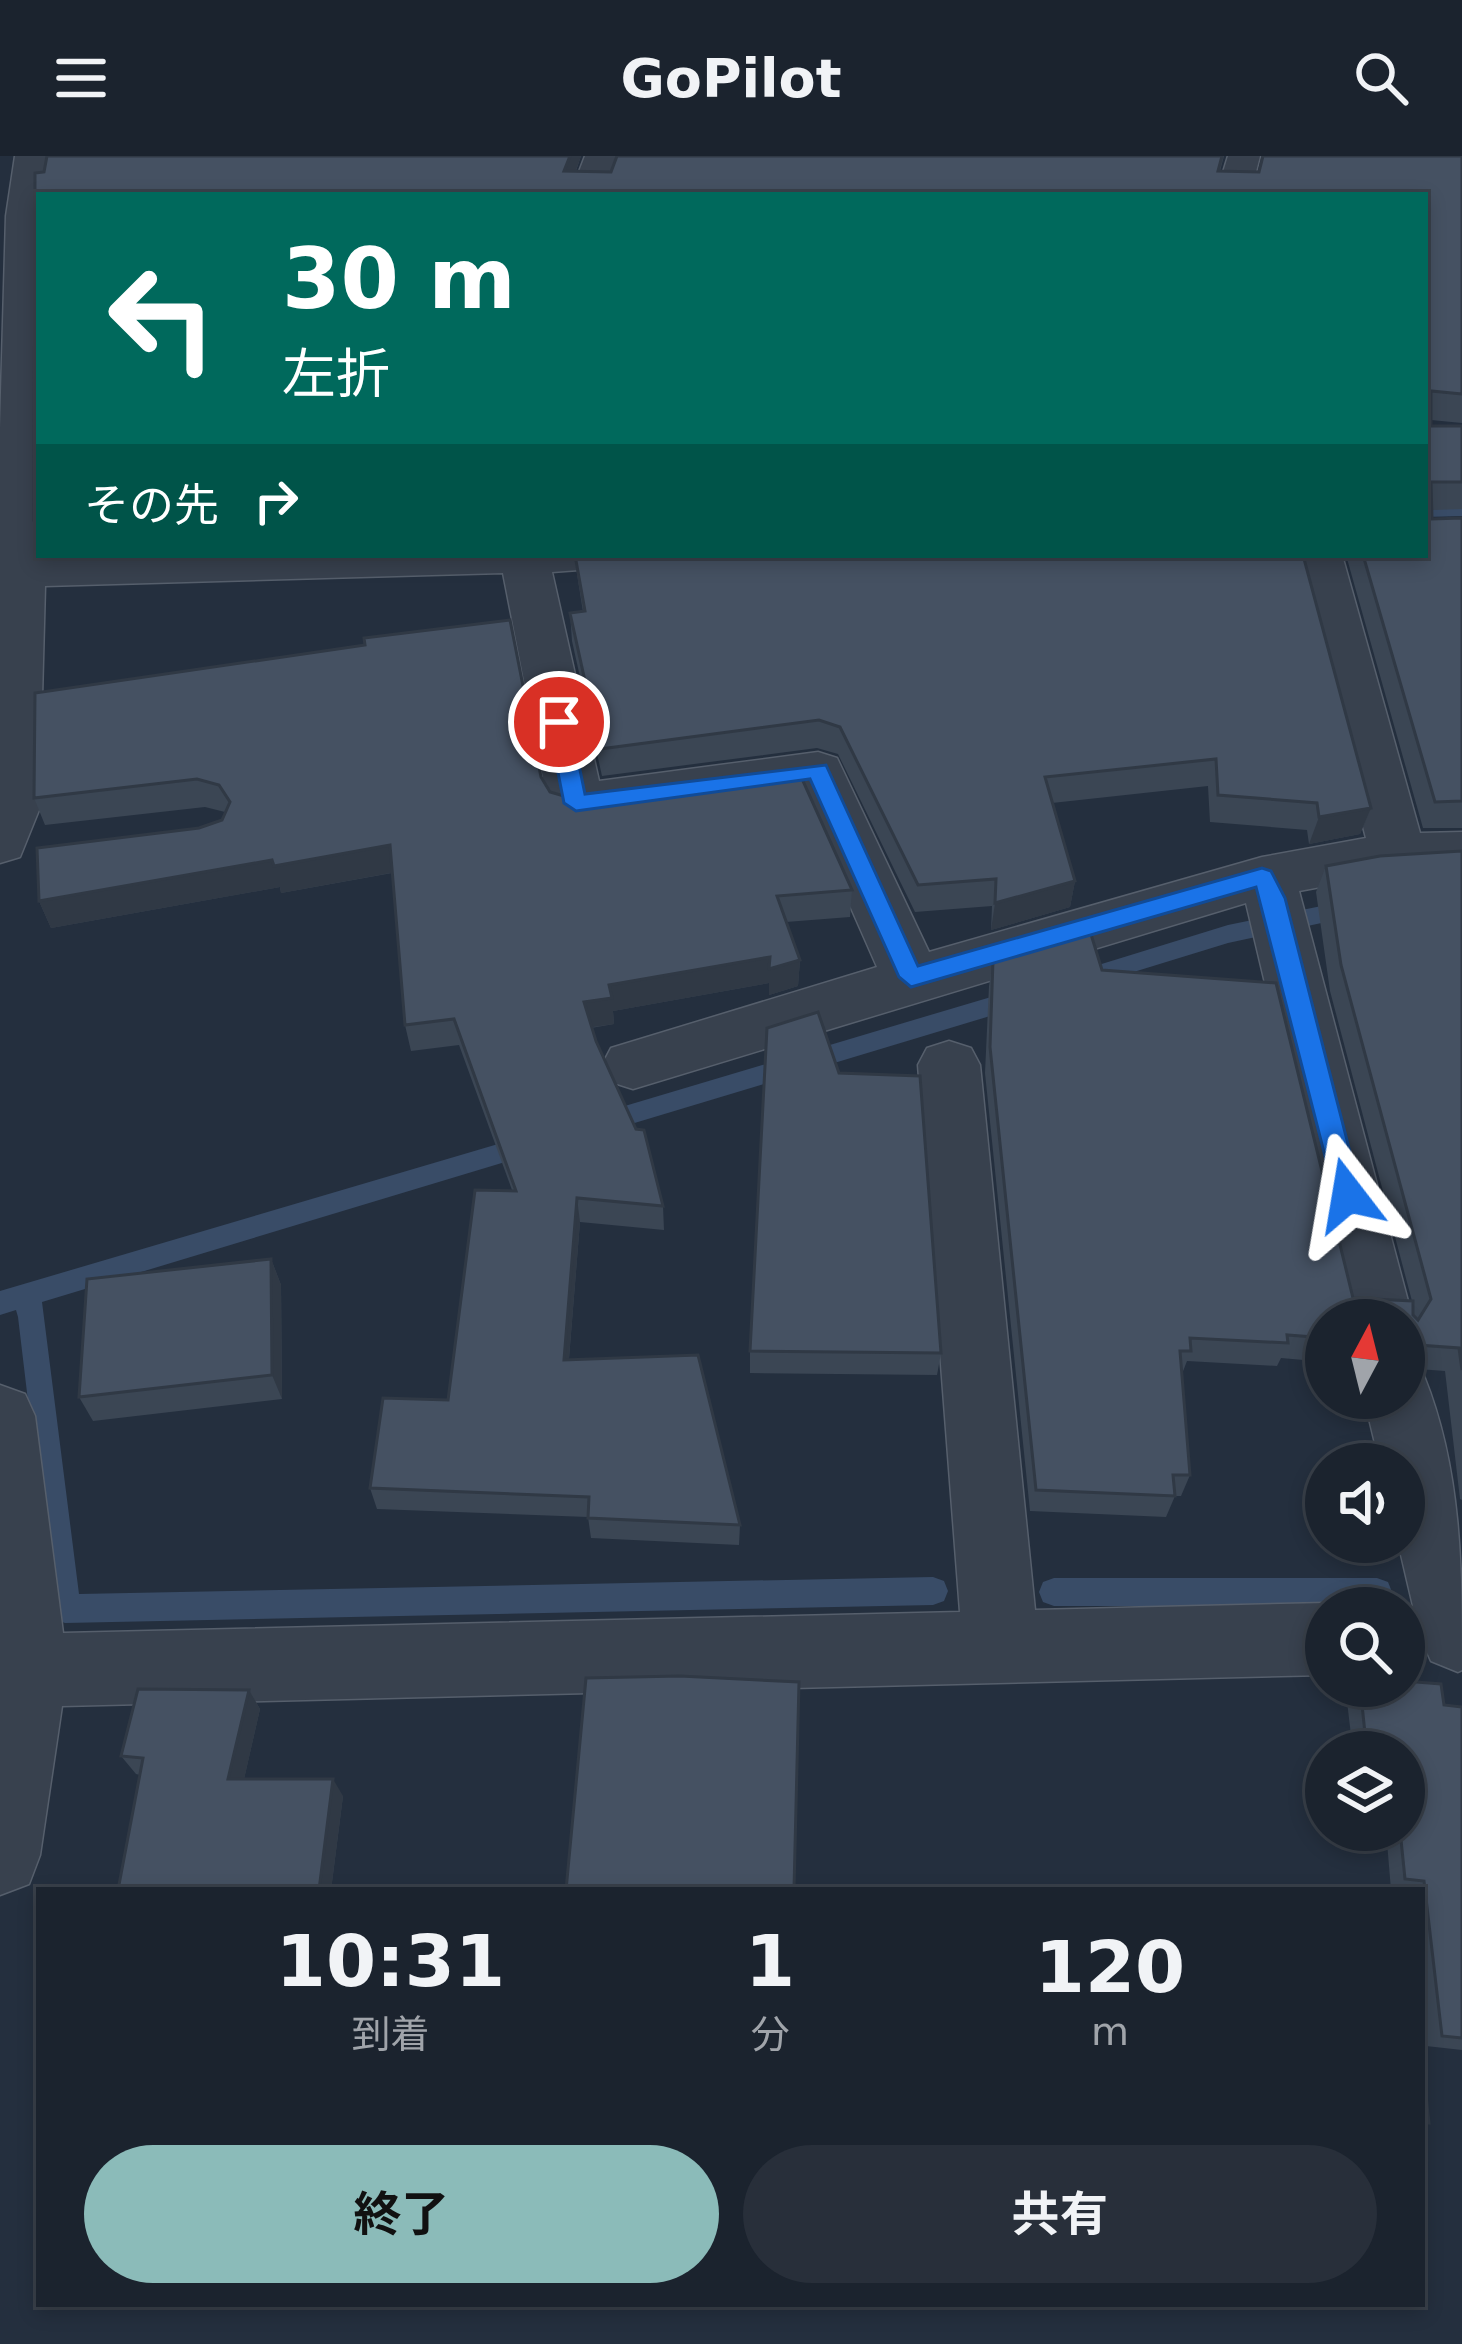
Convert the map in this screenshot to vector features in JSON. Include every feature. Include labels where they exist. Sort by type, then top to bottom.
[{"type":"street","points":[[14,842],[13,539],[26,216],[35,156]]},
{"type":"street","points":[[591,192],[605,156]]},
{"type":"street","points":[[499,558],[548,558]]},
{"type":"street","points":[[1318,558],[1396,851]]},
{"type":"street","points":[[525,559],[576,803],[818,771],[911,977]]},
{"type":"street","points":[[633,1066],[911,977],[1274,907],[1396,851],[1462,852]]},
{"type":"street","points":[[1274,907],[1374,1299]]},
{"type":"street","points":[[950,1065],[1001,1647]]},
{"type":"street","points":[[0,1416],[15,1670],[0,1855]]},
{"type":"street","points":[[1403,1419],[1441,1637]]},
{"type":"street","points":[[15,1670],[1305,1640]]},
{"type":"lane","points":[[1234,192],[1244,156]]},
{"type":"building","points":[[47,156],[570,156],[564,171],[611,172],[617,156],[1222,156],[1218,171],[1259,172],[1263,156],[1462,156],[1462,394],[1431,391],[1431,426],[1462,426],[1462,482],[1431,482],[1432,519],[1462,518],[1462,801],[1435,802],[1364,558],[1428,558],[1428,192],[36,192],[34,520],[35,173],[44,172]]},
{"type":"building","points":[[576,558],[1304,558],[1371,808],[1319,817],[1317,803],[1218,795],[1216,759],[1045,777],[1075,881],[995,903],[996,879],[918,885],[840,727],[819,720],[600,749],[570,613],[585,611]]},
{"type":"building","points":[[510,620],[541,777],[550,792],[574,799],[798,770],[852,890],[777,896],[800,960],[769,969],[770,957],[609,985],[612,998],[584,1002],[596,1041],[636,1129],[644,1130],[663,1206],[577,1198],[564,1360],[698,1355],[740,1525],[588,1518],[589,1497],[370,1488],[383,1398],[448,1400],[475,1190],[516,1191],[454,1019],[405,1025],[390,845],[274,866],[272,860],[39,901],[37,848],[199,828],[222,820],[230,802],[219,785],[197,779],[34,798],[35,693],[365,645],[364,638]]},
{"type":"building","points":[[1462,851],[1462,1370],[1459,1348],[1425,1346],[1425,1309],[1431,1299],[1341,965],[1326,866],[1380,856]]},
{"type":"building","points":[[1090,931],[1102,970],[1276,983],[1353,1298],[1373,1299],[1305,1299],[1305,1336],[1287,1335],[1288,1343],[1190,1338],[1191,1351],[1180,1351],[1190,1475],[1173,1475],[1175,1496],[1036,1490],[990,1047],[993,960]]},
{"type":"building","points":[[818,1012],[839,1073],[920,1076],[941,1353],[750,1351],[767,1028]]},
{"type":"building","points":[[271,1259],[272,1375],[79,1397],[87,1279]]},
{"type":"building","points":[[680,1676],[799,1682],[794,1887],[566,1887],[586,1678]]},
{"type":"building","points":[[1425,1683],[1441,1684],[1444,1705],[1462,1707],[1462,2038],[1442,2036],[1424,1881],[1405,1879],[1402,1851],[1425,1851],[1425,1731],[1365,1731],[1362,1707],[1425,1707]]},
{"type":"building","points":[[138,1689],[249,1690],[228,1779],[333,1779],[319,1887],[119,1887],[143,1758],[121,1756]]},
{"type":"waterway","points":[[1428,511],[1462,510]]},
{"type":"waterway","points":[[1075,981],[1228,934],[1351,909]]},
{"type":"waterway","points":[[598,1124],[1021,997]]},
{"type":"waterway","points":[[26,1295],[532,1144]]},
{"type":"waterway","points":[[0,1303],[26,1295]]},
{"type":"waterway","points":[[26,1295],[65,1609],[933,1591]]},
{"type":"waterway","points":[[1054,1592],[1305,1592]]},
{"type":"route","points":[[559,722],[576,803],[818,771],[911,977],[1262,877],[1274,898],[1348,1195]]}]
